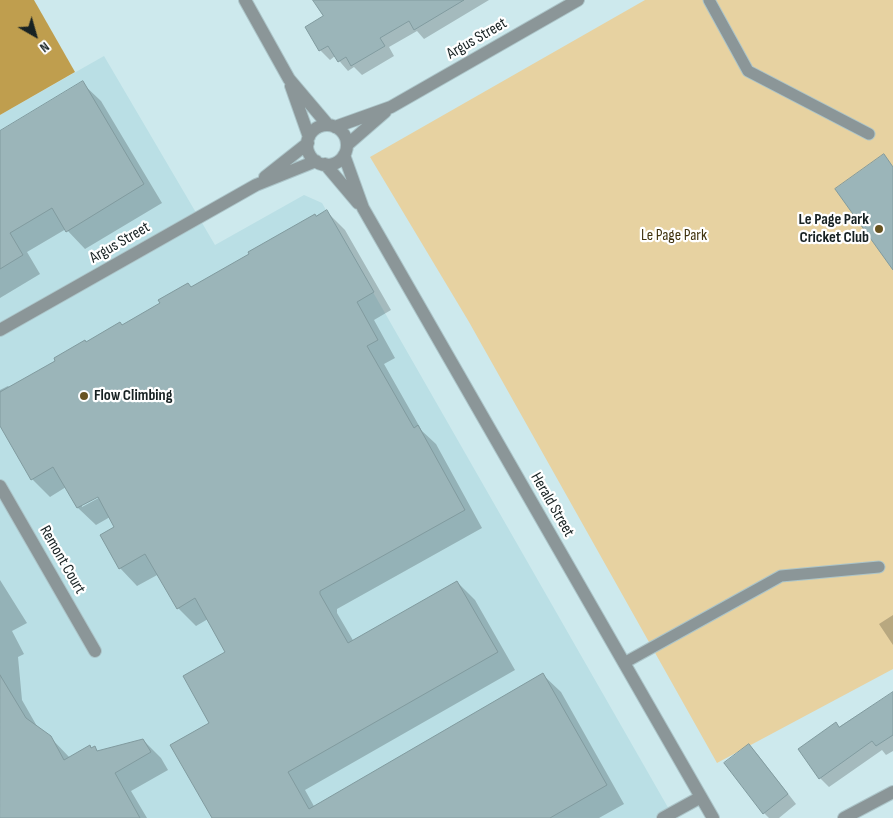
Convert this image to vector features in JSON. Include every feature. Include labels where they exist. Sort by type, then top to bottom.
[{"type":"street","points":[[245,0],[289,79],[308,140],[309,153],[321,163],[336,162],[346,150],[344,134],[332,126],[289,79]]},
{"type":"street","name":"Argus Street","points":[[332,126],[391,107],[578,0]]},
{"type":"street","name":"Argus Street","points":[[346,150],[391,107]]},
{"type":"street","points":[[308,140],[317,128],[332,126]]},
{"type":"street","name":"Argus Street","points":[[256,185],[308,140]]},
{"type":"street","name":"Herald Street","points":[[346,150],[363,208]]},
{"type":"street","name":"Argus Street","points":[[0,330],[256,185],[321,163]]},
{"type":"street","name":"Herald Street","points":[[321,163],[363,208],[713,818]]},
{"type":"street","name":"Remont Court","points":[[0,486],[95,651]]},
{"type":"street","points":[[844,818],[893,792]]},
{"type":"street","points":[[663,818],[701,797]]},
{"type":"lane","points":[[709,0],[748,71],[869,134]]},
{"type":"lane","points":[[624,663],[781,576],[879,567]]},
{"type":"shaded area","points":[[0,0],[34,0],[75,72],[0,115]]},
{"type":"shaded area","points":[[104,56],[215,245],[304,195],[322,203],[674,818],[0,818],[0,115]]},
{"type":"green space","name":"Le Page Park","points":[[645,0],[893,0],[893,669],[717,763],[469,322],[370,157]]},
{"type":"building","points":[[313,0],[464,0],[414,30],[409,21],[380,38],[385,46],[351,66],[346,57],[338,62],[328,46],[319,51],[305,27],[323,16]]},
{"type":"building","points":[[83,81],[144,184],[66,232],[52,208],[10,233],[23,255],[0,269],[0,131]]},
{"type":"building","name":"Le Page Park Cricket Club","points":[[884,154],[893,167],[893,270],[835,189]]},
{"type":"building","points":[[327,210],[374,292],[357,302],[378,340],[367,346],[414,428],[418,425],[465,510],[320,591],[320,594],[348,643],[457,581],[498,652],[288,772],[309,809],[543,673],[607,785],[550,818],[212,818],[170,745],[209,723],[183,676],[225,652],[195,598],[177,609],[145,554],[119,569],[100,535],[114,527],[98,497],[77,508],[53,467],[31,480],[0,426],[0,392],[55,361],[54,358],[85,340],[86,342],[120,322],[122,325],[160,303],[158,300],[188,283],[191,287],[315,214],[316,216]]},
{"type":"building","points":[[0,675],[26,718],[51,736],[64,760],[90,745],[91,748],[95,746],[97,751],[143,739],[151,752],[115,773],[140,818],[0,818]]},
{"type":"building","points":[[893,692],[893,735],[876,746],[872,741],[819,779],[798,749],[836,722],[839,727]]},
{"type":"building","points":[[749,744],[788,794],[763,814],[724,763]]},
{"type":"place","name":"Le Page Park Cricket Club","points":[[879,229]]},
{"type":"place","name":"Flow Climbing","points":[[84,396]]}]
